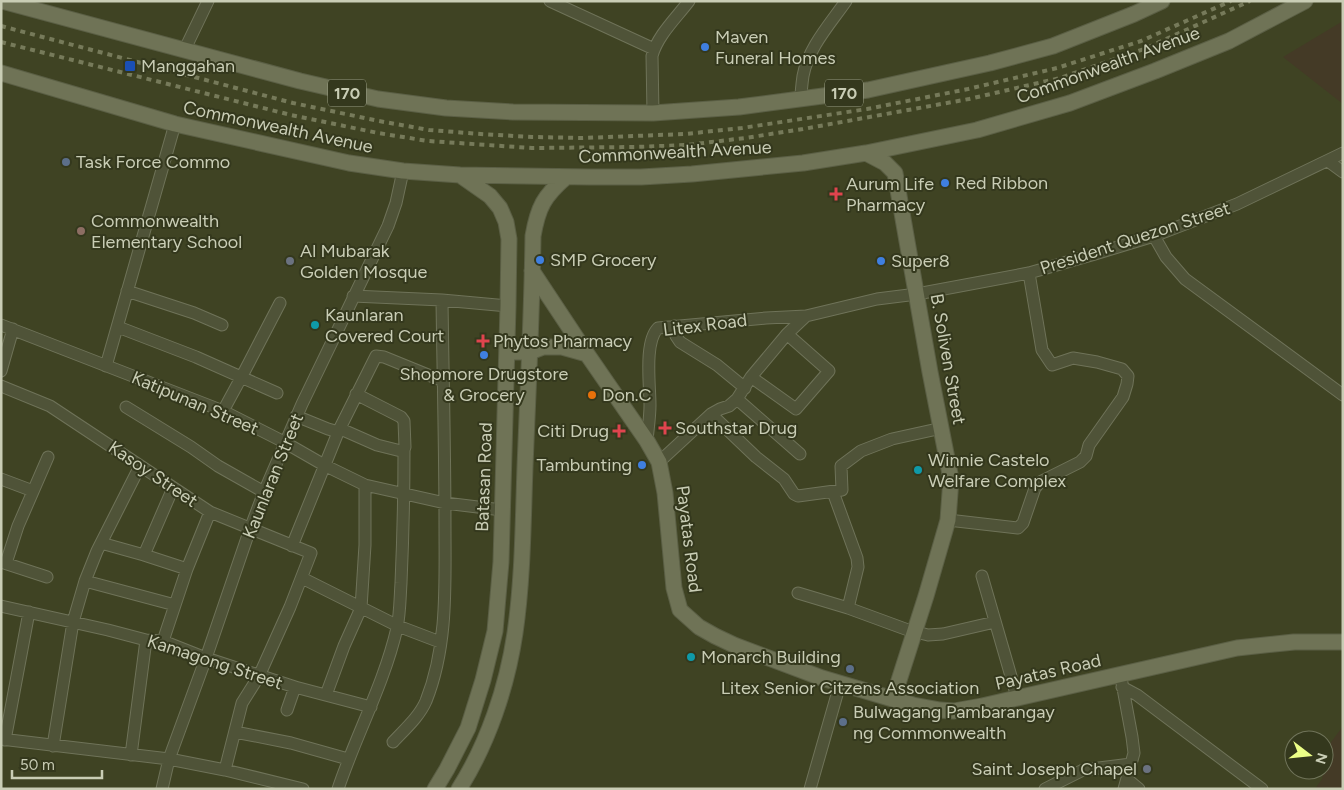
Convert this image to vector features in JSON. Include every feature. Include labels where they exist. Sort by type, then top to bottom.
[{"type":"main road","name":"Commonwealth Avenue","points":[[2,1],[184,51],[343,92],[378,99],[446,108],[513,112],[653,113],[739,107],[868,90],[990,63],[1054,46],[1162,1]]},
{"type":"main road","name":"Commonwealth Avenue","points":[[1,73],[175,124],[340,161],[402,171],[460,175],[641,177],[803,163],[866,153],[977,130],[1070,103],[1155,72],[1229,41],[1305,1]]},
{"type":"main road","name":"B. Soliven Street","points":[[866,153],[885,163],[894,173],[951,479],[948,520],[893,699]]},
{"type":"main road","name":"Batasan Road","points":[[434,789],[447,769],[468,728],[484,680],[496,631],[499,595],[509,239],[506,222],[500,208],[490,196],[460,175]]},
{"type":"main road","points":[[459,789],[486,735],[504,684],[515,634],[522,562],[533,236],[540,206],[551,191],[566,177]]},
{"type":"main road","name":"Payatas Road","points":[[532,271],[647,441],[659,462],[665,493],[674,588],[680,610],[699,627],[730,643],[840,684],[931,709],[954,711],[1017,697],[1121,681],[1237,648],[1294,642],[1343,642]]},
{"type":"main road","points":[[507,352],[530,352],[543,347],[562,347],[587,354]]},
{"type":"street","points":[[184,51],[208,1]]},
{"type":"street","points":[[550,1],[654,49]]},
{"type":"street","points":[[570,10],[578,1]]},
{"type":"street","points":[[653,113],[652,56],[654,49],[689,1]]},
{"type":"street","points":[[801,99],[803,75],[808,58],[846,1]]},
{"type":"street","points":[[106,366],[175,124]]},
{"type":"street","name":"President Quezon Street","points":[[806,316],[877,299],[917,294],[1029,273],[1154,236],[1237,204],[1343,153]]},
{"type":"street","points":[[1328,161],[1343,172]]},
{"type":"street","name":"Kaunlaran Street","points":[[162,789],[169,759],[264,492],[296,416],[388,226],[396,203],[402,171]]},
{"type":"street","points":[[1154,236],[1166,257],[1185,279],[1343,395]]},
{"type":"street","points":[[948,520],[1018,528],[1023,523],[1034,488],[1040,482],[1080,462],[1086,456],[1089,445],[1123,396],[1127,384],[1128,376],[1122,370],[1097,362],[1073,358],[1052,365],[1042,350],[1029,273]]},
{"type":"street","points":[[127,291],[194,313],[222,326]]},
{"type":"street","points":[[353,296],[442,300],[508,306]]},
{"type":"street","points":[[393,742],[419,714],[426,700],[434,676],[445,614],[442,300]]},
{"type":"street","points":[[223,410],[280,302]]},
{"type":"street","points":[[659,462],[711,414],[730,406],[737,399],[751,377],[787,334],[806,316]]},
{"type":"street","name":"Litex Road","points":[[647,441],[650,417],[650,346],[654,333],[658,328],[806,316]]},
{"type":"street","name":"Katipunan Street","points":[[1,325],[223,410],[284,442],[324,466],[365,485],[445,503],[502,510]]},
{"type":"street","points":[[674,326],[676,336],[680,342],[717,365],[744,388]]},
{"type":"street","points":[[118,327],[242,376],[277,393]]},
{"type":"street","points":[[1,372],[13,329]]},
{"type":"street","points":[[751,377],[796,409],[810,394],[829,371],[787,334]]},
{"type":"street","points":[[292,546],[339,430],[376,356],[384,357],[443,381]]},
{"type":"street","name":"Kasoy Street","points":[[1,386],[50,406],[210,512],[310,553],[302,578]]},
{"type":"street","points":[[338,789],[348,759],[389,659],[398,626],[404,494],[404,420],[356,394]]},
{"type":"street","points":[[737,399],[800,454]]},
{"type":"street","points":[[126,407],[218,466],[264,492]]},
{"type":"street","points":[[711,414],[756,457],[784,479],[796,496],[842,490],[841,466],[862,451],[892,439],[942,428]]},
{"type":"street","points":[[296,416],[328,429],[343,430],[377,445],[401,451],[404,450]]},
{"type":"street","points":[[48,457],[4,563],[48,578]]},
{"type":"street","points":[[53,746],[73,622],[85,581],[101,543],[140,466]]},
{"type":"street","points":[[1,479],[33,491]]},
{"type":"street","points":[[326,695],[344,646],[361,608],[365,485]]},
{"type":"street","points":[[144,555],[173,488]]},
{"type":"street","points":[[833,492],[857,558],[858,567],[848,608]]},
{"type":"street","points":[[163,641],[187,569],[210,512]]},
{"type":"street","points":[[101,543],[187,569]]},
{"type":"street","points":[[982,576],[1017,697]]},
{"type":"street","points":[[225,770],[242,703],[259,676],[302,578],[398,626],[440,642]]},
{"type":"street","points":[[85,581],[175,605]]},
{"type":"street","points":[[798,594],[848,608],[914,632],[928,635],[995,622]]},
{"type":"street","name":"Kamagong Street","points":[[1,606],[146,640],[163,641],[259,676],[370,707]]},
{"type":"street","points":[[29,612],[3,739],[169,759],[225,770],[303,789]]},
{"type":"street","points":[[131,754],[146,640]]},
{"type":"street","points":[[1121,681],[1134,753],[1126,784],[1139,789]]},
{"type":"street","points":[[1121,681],[1262,789]]},
{"type":"street","points":[[810,789],[840,684]]},
{"type":"street","points":[[287,710],[295,687]]},
{"type":"street","points":[[235,732],[291,743],[348,759]]},
{"type":"street","points":[[1045,789],[1083,770],[1131,764]]},
{"type":"shaded area","points":[[1343,21],[1343,104],[1283,57]]},
{"type":"shaded area","points":[[1343,726],[1343,789],[1315,789],[1321,780],[1334,780],[1334,738]]},
{"type":"railway","points":[[1,26],[293,103],[379,121],[429,130],[532,137],[583,138],[685,134],[742,128],[867,109],[968,89],[1057,68],[1141,41],[1231,1]]},
{"type":"railway","points":[[1,42],[291,115],[378,133],[428,141],[532,148],[635,147],[687,145],[803,129],[969,99],[1060,78],[1144,49],[1250,1]]},
{"type":"place","name":"Maven Funeral Homes","points":[[705,47]]},
{"type":"place","name":"Manggahan","points":[[130,66]]},
{"type":"place","name":"Task Force Commo","points":[[66,162]]},
{"type":"place","name":"Red Ribbon","points":[[945,183]]},
{"type":"place","name":"Aurum Life Pharmacy","points":[[836,194]]},
{"type":"place","name":"Commonwealth Elementary School","points":[[81,231]]},
{"type":"place","name":"SMP Grocery","points":[[540,260]]},
{"type":"place","name":"Al Mubarak Golden Mosque","points":[[290,261]]},
{"type":"place","name":"Super8","points":[[881,261]]},
{"type":"place","name":"Kaunlaran Covered Court","points":[[315,325]]},
{"type":"place","name":"Phytos Pharmacy","points":[[483,341]]},
{"type":"place","name":"Shopmore Drugstore & Grocery","points":[[484,355]]},
{"type":"place","name":"Don.C","points":[[592,395]]},
{"type":"place","name":"Southstar Drug","points":[[665,428]]},
{"type":"place","name":"Citi Drug","points":[[619,431]]},
{"type":"place","name":"Tambunting","points":[[642,465]]},
{"type":"place","name":"Winnie Castelo Welfare Complex","points":[[918,470]]},
{"type":"place","name":"Monarch Building","points":[[691,657]]},
{"type":"place","name":"Litex Senior Citzens Association","points":[[850,669]]},
{"type":"place","name":"Bulwagang Pambarangay ng Commonwealth","points":[[843,722]]},
{"type":"place","name":"Saint Joseph Chapel","points":[[1147,769]]}]
